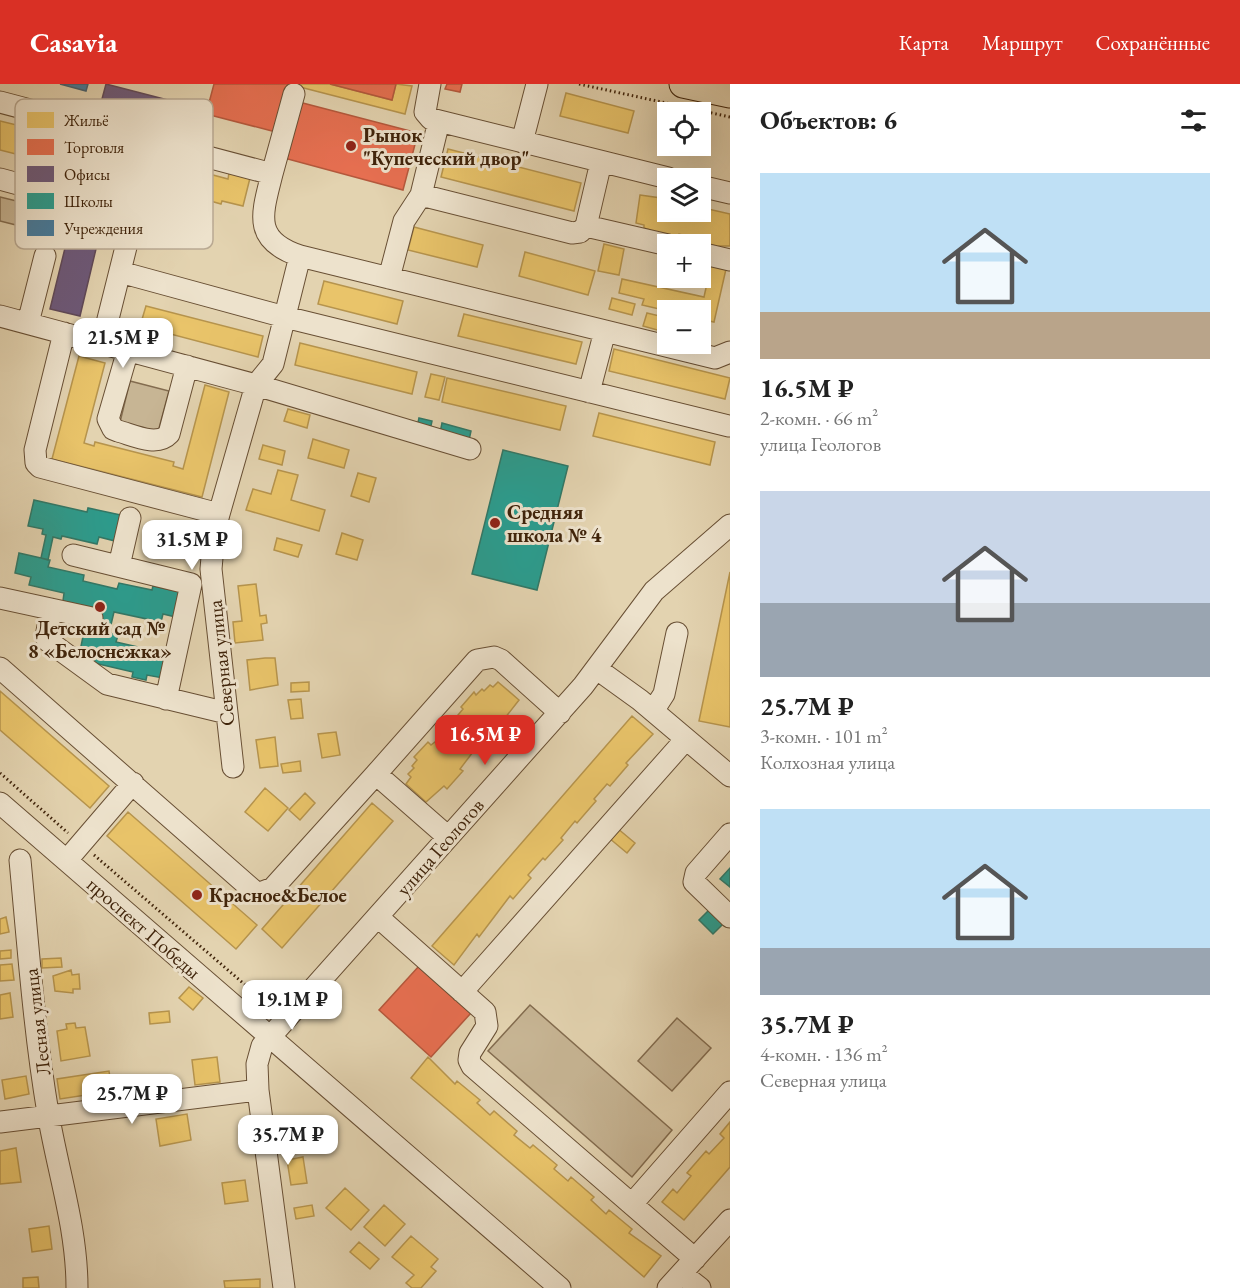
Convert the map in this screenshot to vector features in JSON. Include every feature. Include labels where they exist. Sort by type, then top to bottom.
[{"type":"main road","points":[[683,84],[730,94]]},
{"type":"street","points":[[430,84],[425,112],[431,119],[657,175]]},
{"type":"street","points":[[522,142],[537,84]]},
{"type":"street","points":[[294,94],[262,214],[264,229],[275,244],[300,256],[715,358],[730,352]]},
{"type":"street","points":[[0,102],[15,106]]},
{"type":"street","points":[[389,278],[404,221],[421,195],[439,121]]},
{"type":"street","points":[[213,158],[272,174]]},
{"type":"street","points":[[421,195],[572,233],[580,232],[586,226],[601,162]]},
{"type":"street","points":[[0,179],[15,183]]},
{"type":"street","points":[[711,189],[730,193]]},
{"type":"street","points":[[586,226],[657,242]]},
{"type":"street","points":[[102,343],[126,249]]},
{"type":"street","points":[[28,323],[45,256]]},
{"type":"street","points":[[256,385],[273,364],[300,256]]},
{"type":"street","points":[[711,256],[730,260]]},
{"type":"street","points":[[120,272],[285,316],[729,426]]},
{"type":"street","points":[[0,315],[256,385],[470,449]]},
{"type":"street","points":[[589,392],[605,331]]},
{"type":"street","points":[[64,333],[34,450],[36,463],[40,467],[219,514]]},
{"type":"street","points":[[128,350],[108,419],[109,425],[118,431],[155,440],[165,438],[169,434],[187,366]]},
{"type":"street","name":"Северная улица","points":[[232,766],[211,569],[214,534],[256,385]]},
{"type":"street","points":[[119,566],[130,518]]},
{"type":"street","name":"улица Геологов","points":[[269,1037],[560,712],[597,669],[654,591],[730,525]]},
{"type":"street","points":[[74,555],[191,585],[166,699]]},
{"type":"street","points":[[0,598],[92,618]]},
{"type":"street","points":[[51,609],[46,637],[52,647],[107,684],[227,713]]},
{"type":"street","points":[[653,711],[664,694],[677,633]]},
{"type":"street","points":[[0,668],[254,891],[260,893],[273,888],[477,660],[485,657],[501,660],[560,712]]},
{"type":"street","points":[[597,669],[653,711],[730,776]]},
{"type":"street","points":[[462,992],[686,739]]},
{"type":"street","points":[[376,774],[448,837]]},
{"type":"street","points":[[67,860],[133,783]]},
{"type":"street","name":"проспект Победы","points":[[0,803],[560,1288]]},
{"type":"street","points":[[730,834],[696,873],[694,882],[730,917]]},
{"type":"street","name":"Лесная улица","points":[[20,860],[37,1032],[49,1115],[75,1240],[77,1288]]},
{"type":"street","points":[[378,917],[485,1012],[488,1026],[470,1053],[469,1060],[472,1066],[632,1204],[682,1274],[700,1288]]},
{"type":"street","points":[[269,1037],[258,1056],[258,1090],[284,1288]]},
{"type":"street","points":[[0,1122],[258,1090]]},
{"type":"street","points":[[632,1204],[730,1092]]},
{"type":"street","points":[[682,1274],[730,1220]]},
{"type":"path","points":[[579,84],[730,117]]},
{"type":"path","points":[[0,772],[257,994]]},
{"type":"shaded area","points":[[0,197],[15,201],[15,225],[0,221]]},
{"type":"shaded area","points":[[130,381],[169,391],[158,432],[120,422]]},
{"type":"shaded area","points":[[530,1005],[672,1130],[632,1177],[488,1051]]},
{"type":"shaded area","points":[[677,1018],[711,1048],[672,1091],[638,1061]]},
{"type":"building: Жильё","points":[[297,84],[330,84],[392,100],[396,84],[412,86],[405,114],[296,86]]},
{"type":"building: Жильё","points":[[566,93],[634,111],[628,133],[560,116]]},
{"type":"building: Жильё","points":[[0,121],[15,125],[15,154],[0,150]]},
{"type":"building: Жильё","points":[[448,149],[581,183],[574,211],[441,177]]},
{"type":"building: Жильё","points":[[229,173],[250,178],[243,206],[222,201],[221,204],[213,202],[213,175],[228,179]]},
{"type":"building: Жильё","points":[[640,195],[657,197],[657,222],[711,222],[711,210],[730,214],[730,246],[719,246],[718,249],[711,247],[711,234],[657,235],[649,233],[650,230],[644,228],[644,225],[636,223]]},
{"type":"building: Жильё","points":[[414,227],[483,245],[477,267],[408,250]]},
{"type":"building: Жильё","points":[[604,244],[624,249],[619,275],[598,271]]},
{"type":"building: Жильё","points":[[525,252],[595,271],[588,295],[519,276]]},
{"type":"building: Жильё","points":[[711,265],[726,269],[714,322],[711,321],[711,300],[657,300],[657,308],[642,305],[644,299],[619,293],[622,279],[704,297],[706,288],[711,288]]},
{"type":"building: Жильё","points":[[324,281],[403,301],[397,324],[318,304]]},
{"type":"building: Жильё","points":[[612,298],[635,304],[632,315],[609,309]]},
{"type":"building: Жильё","points":[[146,306],[263,336],[258,357],[140,326]]},
{"type":"building: Жильё","points":[[647,313],[657,315],[657,330],[643,326]]},
{"type":"building: Жильё","points":[[464,314],[582,342],[576,364],[458,336]]},
{"type":"building: Жильё","points":[[300,343],[417,372],[412,394],[295,365]]},
{"type":"building: Жильё","points":[[614,349],[730,378],[725,399],[609,371]]},
{"type":"building: Жильё","points":[[79,356],[105,363],[84,443],[94,446],[95,442],[174,462],[173,466],[183,469],[205,385],[229,392],[202,497],[52,459]]},
{"type":"building: Жильё","points":[[431,374],[445,377],[439,400],[425,397]]},
{"type":"building: Жильё","points":[[447,378],[566,406],[560,430],[442,402]]},
{"type":"building: Жильё","points":[[288,409],[310,415],[307,428],[284,421]]},
{"type":"building: Жильё","points":[[599,413],[715,442],[710,465],[593,436]]},
{"type":"building: Жильё","points":[[313,439],[349,450],[344,468],[308,458]]},
{"type":"building: Жильё","points":[[263,445],[285,451],[282,465],[259,459]]},
{"type":"building: Жильё","points":[[278,470],[298,475],[291,500],[325,510],[319,531],[246,510],[253,489],[271,494]]},
{"type":"building: Жильё","points":[[358,473],[376,478],[369,502],[351,496]]},
{"type":"building: Жильё","points":[[342,533],[363,540],[357,560],[336,554]]},
{"type":"building: Жильё","points":[[277,538],[302,545],[298,557],[274,550]]},
{"type":"building: Жильё","points":[[730,572],[730,727],[699,721]]},
{"type":"building: Жильё","points":[[256,584],[260,616],[266,615],[267,623],[261,624],[263,640],[235,643],[233,622],[242,621],[238,586]]},
{"type":"building: Жильё","points":[[275,658],[278,685],[250,690],[247,660]]},
{"type":"building: Жильё","points":[[309,682],[309,691],[291,692],[291,683]]},
{"type":"building: Жильё","points":[[498,682],[519,700],[505,718],[508,721],[492,738],[489,736],[479,744],[460,769],[463,771],[447,789],[444,786],[426,802],[406,784],[411,777],[408,774],[414,768],[412,766],[417,760],[414,757],[428,742],[431,745],[444,735],[447,738],[457,727],[454,724],[460,717],[458,715],[463,709],[461,707],[474,692],[476,695],[482,689],[484,691],[490,685],[493,687]]},
{"type":"building: Жильё","points":[[0,691],[109,786],[90,808],[0,730]]},
{"type":"building: Жильё","points":[[301,699],[303,718],[291,719],[288,700]]},
{"type":"building: Жильё","points":[[632,716],[653,734],[626,763],[628,765],[610,786],[607,784],[594,799],[596,801],[577,823],[575,821],[561,838],[563,840],[528,875],[531,878],[513,899],[510,896],[479,937],[477,934],[454,965],[432,946]]},
{"type":"building: Жильё","points":[[336,732],[340,755],[322,758],[318,734]]},
{"type":"building: Жильё","points":[[275,737],[278,766],[260,768],[256,740]]},
{"type":"building: Жильё","points":[[300,761],[301,771],[283,773],[281,764]]},
{"type":"building: Жильё","points":[[265,788],[288,808],[268,831],[245,812]]},
{"type":"building: Жильё","points":[[305,793],[315,803],[300,820],[289,810]]},
{"type":"building: Жильё","points":[[372,803],[393,821],[282,948],[262,929]]},
{"type":"building: Жильё","points":[[128,812],[257,925],[236,949],[107,836]]},
{"type":"building: Жильё","points":[[617,828],[635,843],[627,853],[609,838]]},
{"type":"building: Жильё","points":[[6,917],[9,932],[0,934],[0,919]]},
{"type":"building: Жильё","points":[[11,950],[11,958],[0,959],[0,951]]},
{"type":"building: Жильё","points":[[61,958],[62,967],[42,968],[42,959]]},
{"type":"building: Жильё","points":[[12,964],[14,980],[0,981],[0,965]]},
{"type":"building: Жильё","points":[[71,970],[72,975],[79,974],[80,989],[73,989],[73,993],[55,991],[53,976]]},
{"type":"building: Жильё","points":[[189,987],[203,998],[193,1010],[179,998]]},
{"type":"building: Жильё","points":[[10,993],[13,1017],[0,1019],[0,995]]},
{"type":"building: Жильё","points":[[169,1011],[170,1022],[150,1024],[149,1013]]},
{"type":"building: Жильё","points":[[75,1023],[76,1028],[85,1027],[90,1056],[61,1061],[57,1031],[67,1029],[66,1024]]},
{"type":"building: Жильё","points":[[217,1057],[220,1082],[195,1085],[192,1060]]},
{"type":"building: Жильё","points":[[428,1057],[455,1084],[457,1081],[480,1100],[477,1103],[490,1115],[494,1111],[517,1131],[514,1135],[530,1148],[533,1145],[557,1165],[554,1169],[568,1181],[571,1177],[594,1197],[591,1200],[606,1214],[609,1210],[632,1229],[629,1233],[661,1256],[644,1277],[411,1078]]},
{"type":"building: Жильё","points":[[109,1071],[112,1091],[60,1099],[57,1079]]},
{"type":"building: Жильё","points":[[26,1076],[29,1094],[5,1099],[2,1080]]},
{"type":"building: Жильё","points":[[187,1114],[191,1140],[160,1146],[156,1119]]},
{"type":"building: Жильё","points":[[730,1122],[730,1167],[684,1220],[662,1202],[673,1189],[677,1193],[691,1176],[687,1173],[706,1151],[709,1154],[724,1138],[720,1134]]},
{"type":"building: Жильё","points":[[16,1148],[21,1182],[0,1184],[0,1151]]},
{"type":"building: Жильё","points":[[303,1157],[307,1183],[291,1185],[287,1160]]},
{"type":"building: Жильё","points":[[245,1180],[248,1201],[225,1204],[222,1183]]},
{"type":"building: Жильё","points":[[345,1188],[369,1210],[351,1230],[326,1208]]},
{"type":"building: Жильё","points":[[312,1205],[314,1216],[296,1219],[294,1208]]},
{"type":"building: Жильё","points":[[384,1205],[405,1224],[385,1246],[364,1227]]},
{"type":"building: Жильё","points":[[49,1226],[52,1249],[32,1252],[29,1229]]},
{"type":"building: Жильё","points":[[411,1236],[438,1259],[431,1267],[436,1271],[421,1288],[412,1288],[406,1283],[414,1275],[392,1257]]},
{"type":"building: Жильё","points":[[359,1242],[379,1259],[370,1269],[350,1252]]},
{"type":"building: Жильё","points":[[38,1277],[39,1288],[23,1288],[23,1278]]},
{"type":"building: Жильё","points":[[260,1279],[260,1288],[225,1288],[224,1281]]},
{"type":"building: Торговля","points":[[214,84],[288,84],[276,132],[213,116],[213,99],[210,99]]},
{"type":"building: Торговля","points":[[330,84],[396,84],[392,100]]},
{"type":"building: Торговля","points":[[447,84],[462,84],[460,92],[445,89]]},
{"type":"building: Торговля","name":"Рынок \"Купеческий двор\"","points":[[299,102],[418,133],[403,190],[284,158]]},
{"type":"building: Торговля","points":[[419,966],[471,1013],[431,1057],[379,1010]]},
{"type":"building: Офисы","points":[[106,84],[164,99],[102,99]]},
{"type":"building: Офисы","points":[[65,249],[96,249],[80,316],[50,309]]},
{"type":"building: Школы","points":[[419,418],[432,421],[430,430],[417,427]]},
{"type":"building: Школы","points":[[442,423],[471,431],[469,440],[440,433]]},
{"type":"building: Школы","points":[[503,450],[568,466],[537,590],[472,574]]},
{"type":"building: Школы","points":[[34,500],[87,512],[88,508],[121,515],[115,541],[99,537],[97,544],[62,536],[61,539],[53,537],[48,560],[41,558],[46,535],[42,534],[43,529],[28,526]]},
{"type":"building: Школы","points":[[19,553],[50,560],[48,567],[84,575],[83,581],[117,589],[119,583],[152,590],[153,586],[185,593],[180,618],[163,614],[161,622],[114,612],[109,633],[118,635],[116,642],[169,654],[163,678],[147,675],[146,680],[132,677],[133,672],[94,663],[96,655],[80,651],[85,627],[95,629],[99,609],[63,601],[64,593],[29,585],[31,577],[15,573]]},
{"type":"building: Школы","points":[[730,868],[730,887],[720,879]]},
{"type":"building: Школы","points":[[710,909],[724,923],[713,934],[699,920]]},
{"type":"building: Учреждения","points":[[60,84],[88,84],[86,91]]},
{"type":"place","name":"Рынок \"Купеческий двор\"","points":[[351,146]]},
{"type":"place","name":"Средняя школа № 4","points":[[495,523]]},
{"type":"place","name":"Детский сад № 8 «Белоснежка»","points":[[100,607]]},
{"type":"place","name":"Красное&Белое","points":[[197,895]]}]
